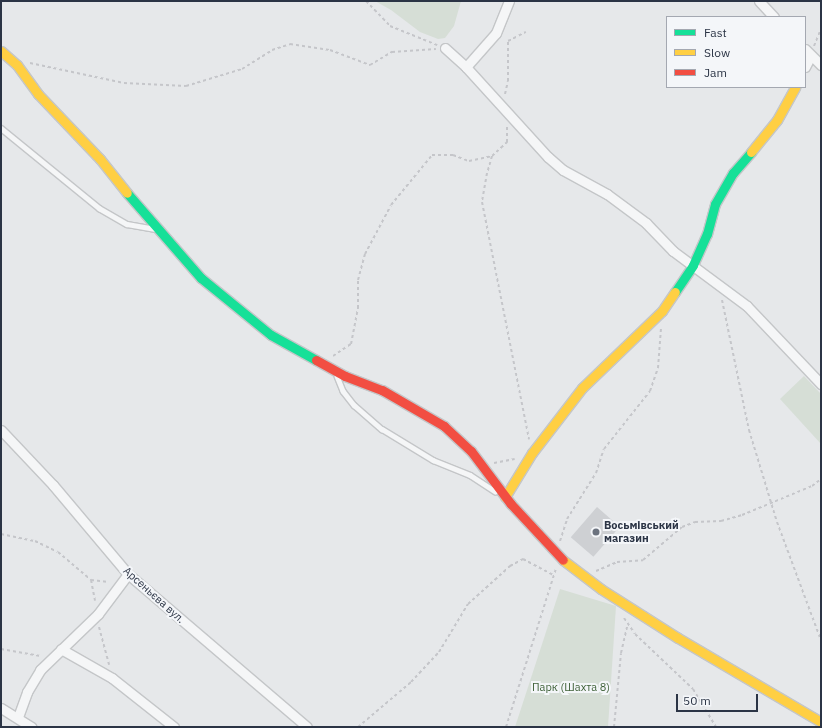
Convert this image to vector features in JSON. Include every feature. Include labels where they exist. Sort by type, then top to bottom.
[{"type":"street","points":[[466,67],[496,33],[509,1]]},
{"type":"street","points":[[759,1],[773,16]]},
{"type":"street","points":[[445,48],[466,67],[548,157],[563,170],[606,194],[646,223],[673,251],[747,306],[821,384]]},
{"type":"street","points":[[1,51],[9,58],[201,278],[240,312],[272,335],[319,362],[382,390],[444,426],[480,463],[505,497],[558,555],[588,579],[621,604],[821,722]]},
{"type":"street","points":[[808,52],[821,65]]},
{"type":"street","points":[[505,497],[532,453],[582,388],[662,311],[693,265],[707,234],[715,204],[733,173],[777,120],[794,88]]},
{"type":"street","name":"Арсеньєва вул.","points":[[1,430],[53,485],[128,574],[307,727]]},
{"type":"street","points":[[18,717],[27,692],[40,670],[98,614],[128,574]]},
{"type":"street","points":[[61,649],[112,678],[174,727]]},
{"type":"street","points":[[1,708],[18,717],[27,726]]},
{"type":"lane","points":[[1,128],[99,208],[127,224],[159,230]]},
{"type":"lane","points":[[335,370],[343,391],[354,406],[382,428],[433,460],[470,475],[505,497]]},
{"type":"path","points":[[366,1],[390,26],[445,48]]},
{"type":"path","points":[[808,52],[821,29]]},
{"type":"path","points":[[319,362],[342,352],[351,344],[358,308],[358,280],[365,254],[391,205],[419,168],[432,155],[453,155],[469,161],[492,156],[507,142],[503,108],[508,81],[508,41],[526,32]]},
{"type":"path","points":[[9,58],[68,73],[124,83],[186,86],[242,69],[272,50],[290,44],[330,50],[370,65],[392,52],[445,48]]},
{"type":"path","points":[[480,463],[497,463],[532,453],[482,202],[492,156]]},
{"type":"path","points":[[719,285],[749,430],[772,503],[821,640]]},
{"type":"path","points":[[506,727],[554,575],[567,519],[596,473],[604,449],[650,391],[658,368],[662,311]]},
{"type":"path","points":[[588,579],[601,568],[617,562],[643,560],[682,527],[695,522],[721,521],[742,515],[772,503],[821,479]]},
{"type":"path","points":[[1,534],[35,541],[58,552],[91,580],[122,584]]},
{"type":"path","points":[[358,727],[411,682],[439,652],[468,604],[510,566],[523,559],[554,575]]},
{"type":"path","points":[[91,580],[98,614],[100,635],[112,678]]},
{"type":"path","points":[[614,727],[621,653],[627,626],[621,604]]},
{"type":"path","points":[[627,626],[693,689],[716,727]]},
{"type":"path","points":[[2,649],[51,658]]},
{"type":"green space","points":[[375,1],[461,1],[454,26],[445,38],[438,39],[420,32],[391,10]]},
{"type":"green space","points":[[804,376],[821,394],[821,444],[780,399]]},
{"type":"green space","name":"Парк (Шахта 8)","points":[[560,589],[616,606],[608,727],[515,727]]},
{"type":"building","name":"Восьмівський магазин","points":[[597,507],[620,527],[593,557],[571,537]]},
{"type":"traffic: fast","points":[[675,292],[693,265],[707,234],[715,204],[733,173],[751,152]]},
{"type":"traffic: fast","points":[[127,193],[201,278],[271,335],[316,360]]},
{"type":"traffic: slow","points":[[1,51],[17,65],[38,94],[100,159],[127,193]]},
{"type":"traffic: slow","points":[[751,152],[777,120],[794,88]]},
{"type":"traffic: slow","points":[[505,497],[532,453],[582,388],[662,311],[675,292]]},
{"type":"traffic: slow","points":[[563,560],[601,589],[678,638],[821,722]]},
{"type":"traffic: jam","points":[[316,360],[345,376],[382,390],[444,426],[471,451],[511,504],[563,560]]},
{"type":"place","name":"Восьмівський магазин","points":[[596,532]]}]
